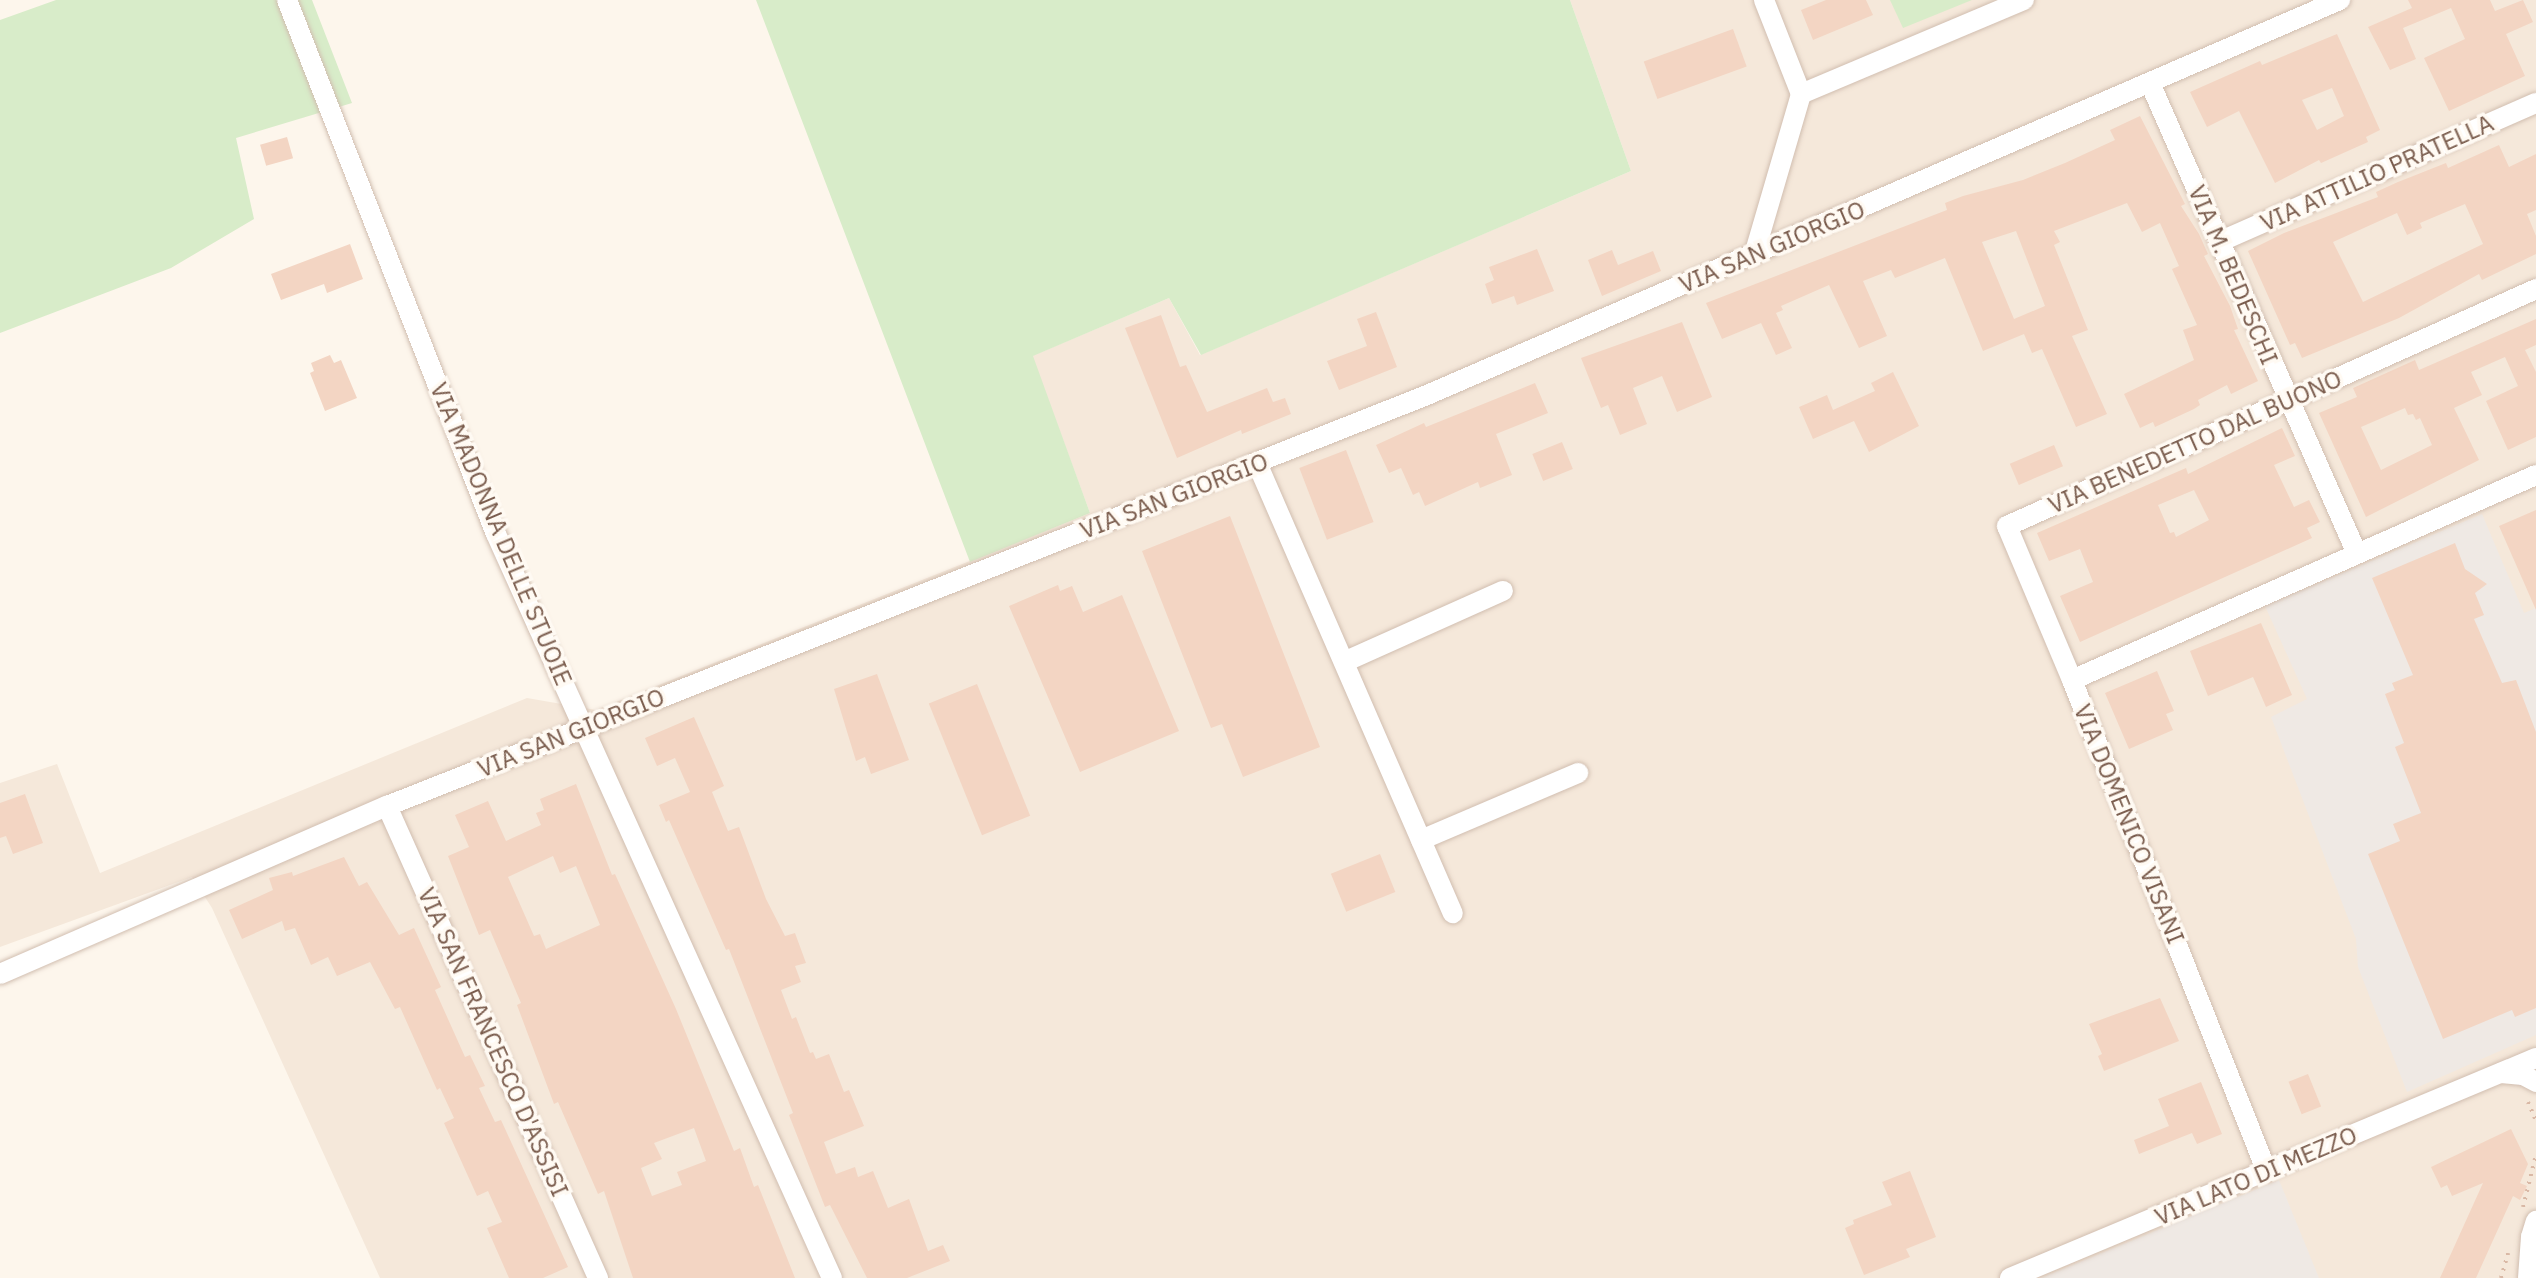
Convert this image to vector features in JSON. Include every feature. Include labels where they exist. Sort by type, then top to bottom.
[{"type":"street","name":"VIA MADONNA DELLE STUOIE","points":[[287,0],[496,534],[832,1278]]},
{"type":"street","points":[[1754,255],[1801,94],[1764,0]]},
{"type":"street","points":[[1801,94],[2024,0]]},
{"type":"street","name":"VIA SAN GIORGIO","points":[[0,974],[387,806],[1257,463],[1754,255],[2340,0]]},
{"type":"street","name":"VIA M. BEDESCHI","points":[[2150,83],[2287,401],[2357,554]]},
{"type":"street","name":"VIA ATTILIO PRATELLA","points":[[2219,242],[2536,103]]},
{"type":"street","name":"VIA BENEDETTO DAL BUONO","points":[[2072,680],[2007,526],[2536,289]]},
{"type":"street","points":[[1257,463],[1453,913]]},
{"type":"street","name":"VIA DOMENICO VISANI","points":[[2267,1172],[2072,680],[2536,475]]},
{"type":"street","points":[[1344,662],[1503,591]]},
{"type":"street","points":[[1421,840],[1578,773]]},
{"type":"street","name":"VIA SAN FRANCESCO D'ASSISI","points":[[387,806],[598,1278]]},
{"type":"street","name":"VIA LATO DI MEZZO","points":[[2010,1278],[2536,1058]]},
{"type":"street","points":[[2501,1073],[2523,1075],[2536,1082]]},
{"type":"street","points":[[2528,1278],[2531,1237],[2536,1221]]},
{"type":"shaded area","points":[[1570,0],[2536,0],[2536,1278],[380,1278],[212,908],[192,877],[0,947],[0,783],[57,764],[100,873],[527,698],[596,710],[1090,513],[1032,356],[1169,298],[1200,355],[1631,171]]},
{"type":"shaded area","points":[[2482,514],[2524,613],[2536,608],[2536,1035],[2407,1092],[2358,967],[2356,939],[2271,717],[2307,699],[2265,606]]},
{"type":"shaded area","points":[[2279,1180],[2319,1278],[2041,1278]]},
{"type":"green space","points":[[56,0],[312,0],[352,103],[236,138],[254,219],[171,268],[0,333],[0,20]]},
{"type":"green space","points":[[756,0],[1570,0],[1631,171],[1201,355],[1169,298],[1033,356],[1090,513],[970,562]]},
{"type":"green space","points":[[1890,0],[1972,0],[1903,28]]},
{"type":"building","points":[[1826,0],[1866,0],[1873,15],[1813,40],[1801,10]]},
{"type":"building","points":[[2408,0],[2490,0],[2495,11],[2523,0],[2533,22],[2506,34],[2525,76],[2449,111],[2424,58],[2465,39],[2451,8],[2403,28],[2416,59],[2390,70],[2368,27],[2412,8]]},
{"type":"building","points":[[1733,29],[1747,67],[1657,99],[1644,61]]},
{"type":"building","points":[[2337,34],[2380,130],[2366,137],[2368,142],[2321,163],[2319,160],[2275,183],[2239,111],[2207,127],[2190,92],[2260,61],[2262,65]],"holes":[[[2332,88],[2344,116],[2317,130],[2302,100]]]},
{"type":"building","points":[[2140,116],[2185,204],[2181,206],[2208,254],[2204,256],[2230,306],[2238,329],[2234,330],[2258,381],[2231,394],[2227,385],[2198,400],[2200,405],[2194,409],[2155,427],[2153,422],[2140,428],[2124,394],[2194,360],[2183,330],[2197,325],[2172,269],[2179,266],[2160,223],[2142,232],[2127,203],[2054,231],[2060,242],[2054,245],[2088,330],[2072,336],[2107,414],[2076,427],[2042,349],[2032,353],[2024,334],[1983,351],[1945,258],[1895,278],[1891,270],[1863,281],[1887,336],[1859,348],[1829,285],[1781,306],[1783,310],[1776,313],[1792,348],[1776,355],[1761,323],[1722,339],[1706,303],[1947,210],[1945,203],[2023,180],[2065,163],[2115,140],[2110,130]],"holes":[[[2016,231],[2045,306],[2014,319],[1982,242]]]},
{"type":"building","points":[[287,137],[293,158],[266,166],[260,145]]},
{"type":"building","points":[[2499,145],[2509,167],[2536,154],[2536,210],[2527,214],[2536,236],[2536,254],[2482,280],[2479,274],[2399,318],[2302,358],[2295,343],[2290,345],[2248,251],[2284,233],[2378,197],[2376,192],[2398,182],[2446,163],[2448,168]],"holes":[[[2465,204],[2483,244],[2363,302],[2333,242],[2397,213],[2407,235],[2422,228],[2420,223]]]},
{"type":"building","points":[[350,244],[363,279],[327,293],[324,284],[281,300],[271,274]]},
{"type":"building","points":[[1537,249],[1554,291],[1517,305],[1514,296],[1492,304],[1485,284],[1494,280],[1489,267]]},
{"type":"building","points":[[1612,250],[1618,265],[1653,251],[1661,271],[1602,296],[1588,260]]},
{"type":"building","points":[[1376,312],[1397,367],[1339,390],[1327,361],[1367,346],[1357,319]]},
{"type":"building","points":[[1161,315],[1180,367],[1186,365],[1207,412],[1267,388],[1273,402],[1285,398],[1291,414],[1242,434],[1241,430],[1177,458],[1125,328]]},
{"type":"building","points":[[2536,319],[2536,345],[2525,350],[2536,372],[2536,437],[2508,450],[2486,401],[2518,386],[2505,357],[2471,372],[2482,395],[2454,408],[2479,460],[2366,517],[2319,413],[2357,397],[2353,388],[2415,360],[2419,370]],"holes":[[[2405,408],[2408,415],[2413,414],[2416,420],[2420,418],[2432,445],[2381,470],[2361,427]]]},
{"type":"building","points":[[1682,322],[1712,397],[1677,412],[1662,376],[1633,388],[1647,424],[1620,435],[1608,405],[1601,408],[1581,358]]},
{"type":"building","points":[[330,355],[334,363],[341,360],[357,398],[325,411],[310,373],[314,371],[311,363]]},
{"type":"building","points":[[1893,372],[1919,426],[1869,452],[1854,421],[1813,439],[1799,407],[1827,395],[1833,410],[1875,391],[1871,383]]},
{"type":"building","points":[[1535,383],[1548,413],[1496,434],[1512,475],[1480,488],[1478,482],[1425,506],[1419,492],[1413,495],[1401,468],[1389,473],[1376,445],[1424,423],[1426,427]]},
{"type":"building","points":[[2282,428],[2295,456],[2274,465],[2294,507],[2309,500],[2320,522],[2307,528],[2312,538],[2080,642],[2060,596],[2093,582],[2080,549],[2049,561],[2037,533],[2186,468],[2188,474]],"holes":[[[2194,490],[2209,520],[2176,537],[2174,532],[2170,533],[2158,505]]]},
{"type":"building","points":[[1562,442],[1573,469],[1543,481],[1532,454]]},
{"type":"building","points":[[2054,445],[2063,466],[2019,485],[2010,464]]},
{"type":"building","points":[[1346,450],[1374,522],[1327,540],[1299,468]]},
{"type":"building","points":[[2536,510],[2536,610],[2499,526]]},
{"type":"building","points":[[1230,516],[1320,747],[1243,777],[1222,724],[1211,728],[1142,551]]},
{"type":"building","points":[[2455,543],[2465,569],[2487,584],[2475,593],[2484,615],[2474,619],[2502,683],[2516,680],[2536,732],[2536,1008],[2515,1017],[2512,1010],[2443,1039],[2368,854],[2400,841],[2393,824],[2421,813],[2395,747],[2404,743],[2385,694],[2395,690],[2392,683],[2413,675],[2372,578]]},
{"type":"building","points":[[1058,585],[1060,591],[1072,586],[1083,612],[1122,595],[1179,731],[1080,772],[1009,606]]},
{"type":"building","points":[[2261,623],[2292,695],[2266,707],[2253,677],[2208,696],[2190,651]]},
{"type":"building","points":[[2157,671],[2174,711],[2166,714],[2173,730],[2129,749],[2105,693]]},
{"type":"building","points":[[877,674],[909,760],[871,774],[865,757],[856,761],[834,689]]},
{"type":"building","points":[[977,684],[1030,816],[982,835],[929,703]]},
{"type":"building","points":[[694,717],[724,786],[712,792],[728,831],[739,827],[766,899],[785,936],[795,933],[806,963],[795,966],[801,982],[781,990],[792,1019],[796,1017],[810,1053],[813,1052],[816,1059],[829,1054],[844,1092],[849,1090],[864,1126],[824,1142],[836,1174],[855,1167],[858,1177],[873,1171],[888,1208],[909,1199],[928,1251],[943,1245],[950,1261],[907,1278],[867,1278],[830,1205],[825,1207],[789,1115],[793,1113],[729,949],[726,950],[669,820],[666,822],[659,805],[690,792],[675,758],[657,766],[645,738]]},
{"type":"building","points":[[576,784],[612,875],[615,874],[676,1009],[734,1151],[740,1148],[754,1187],[758,1185],[795,1278],[633,1278],[604,1191],[598,1194],[558,1102],[554,1104],[517,1005],[521,1003],[490,930],[479,935],[448,856],[469,847],[455,815],[488,801],[506,841],[541,825],[536,813],[544,810],[540,799]],"holes":[[[553,856],[560,873],[576,866],[600,925],[546,949],[540,934],[534,936],[508,877]],[[694,1128],[706,1161],[677,1172],[682,1185],[652,1196],[641,1168],[662,1159],[654,1143]]]},
{"type":"building","points":[[25,794],[43,843],[13,854],[6,836],[0,838],[0,803]]},
{"type":"building","points":[[1380,854],[1395,892],[1346,912],[1331,874]]},
{"type":"building","points":[[344,857],[359,886],[367,882],[399,935],[414,928],[441,987],[435,990],[465,1057],[470,1055],[485,1086],[479,1088],[495,1122],[501,1120],[568,1267],[543,1278],[509,1278],[487,1228],[502,1222],[488,1191],[477,1196],[444,1123],[454,1118],[440,1088],[437,1090],[400,1007],[395,1009],[370,962],[337,976],[328,957],[311,965],[295,928],[285,931],[282,921],[242,939],[229,910],[273,890],[269,878],[292,872],[293,876]]},
{"type":"building","points":[[2160,998],[2179,1041],[2104,1071],[2098,1056],[2102,1054],[2089,1024]]},
{"type":"building","points":[[2308,1074],[2321,1106],[2302,1114],[2289,1082]]},
{"type":"building","points":[[2201,1082],[2222,1134],[2197,1144],[2192,1133],[2139,1154],[2134,1140],[2169,1126],[2158,1099]]},
{"type":"building","points":[[2511,1129],[2528,1164],[2520,1183],[2527,1186],[2520,1200],[2513,1196],[2476,1278],[2440,1278],[2483,1183],[2452,1196],[2447,1185],[2441,1188],[2431,1167]]},
{"type":"building","points":[[1910,1171],[1936,1237],[1906,1249],[1910,1257],[1864,1275],[1845,1228],[1854,1224],[1853,1220],[1892,1205],[1882,1182]]}]
